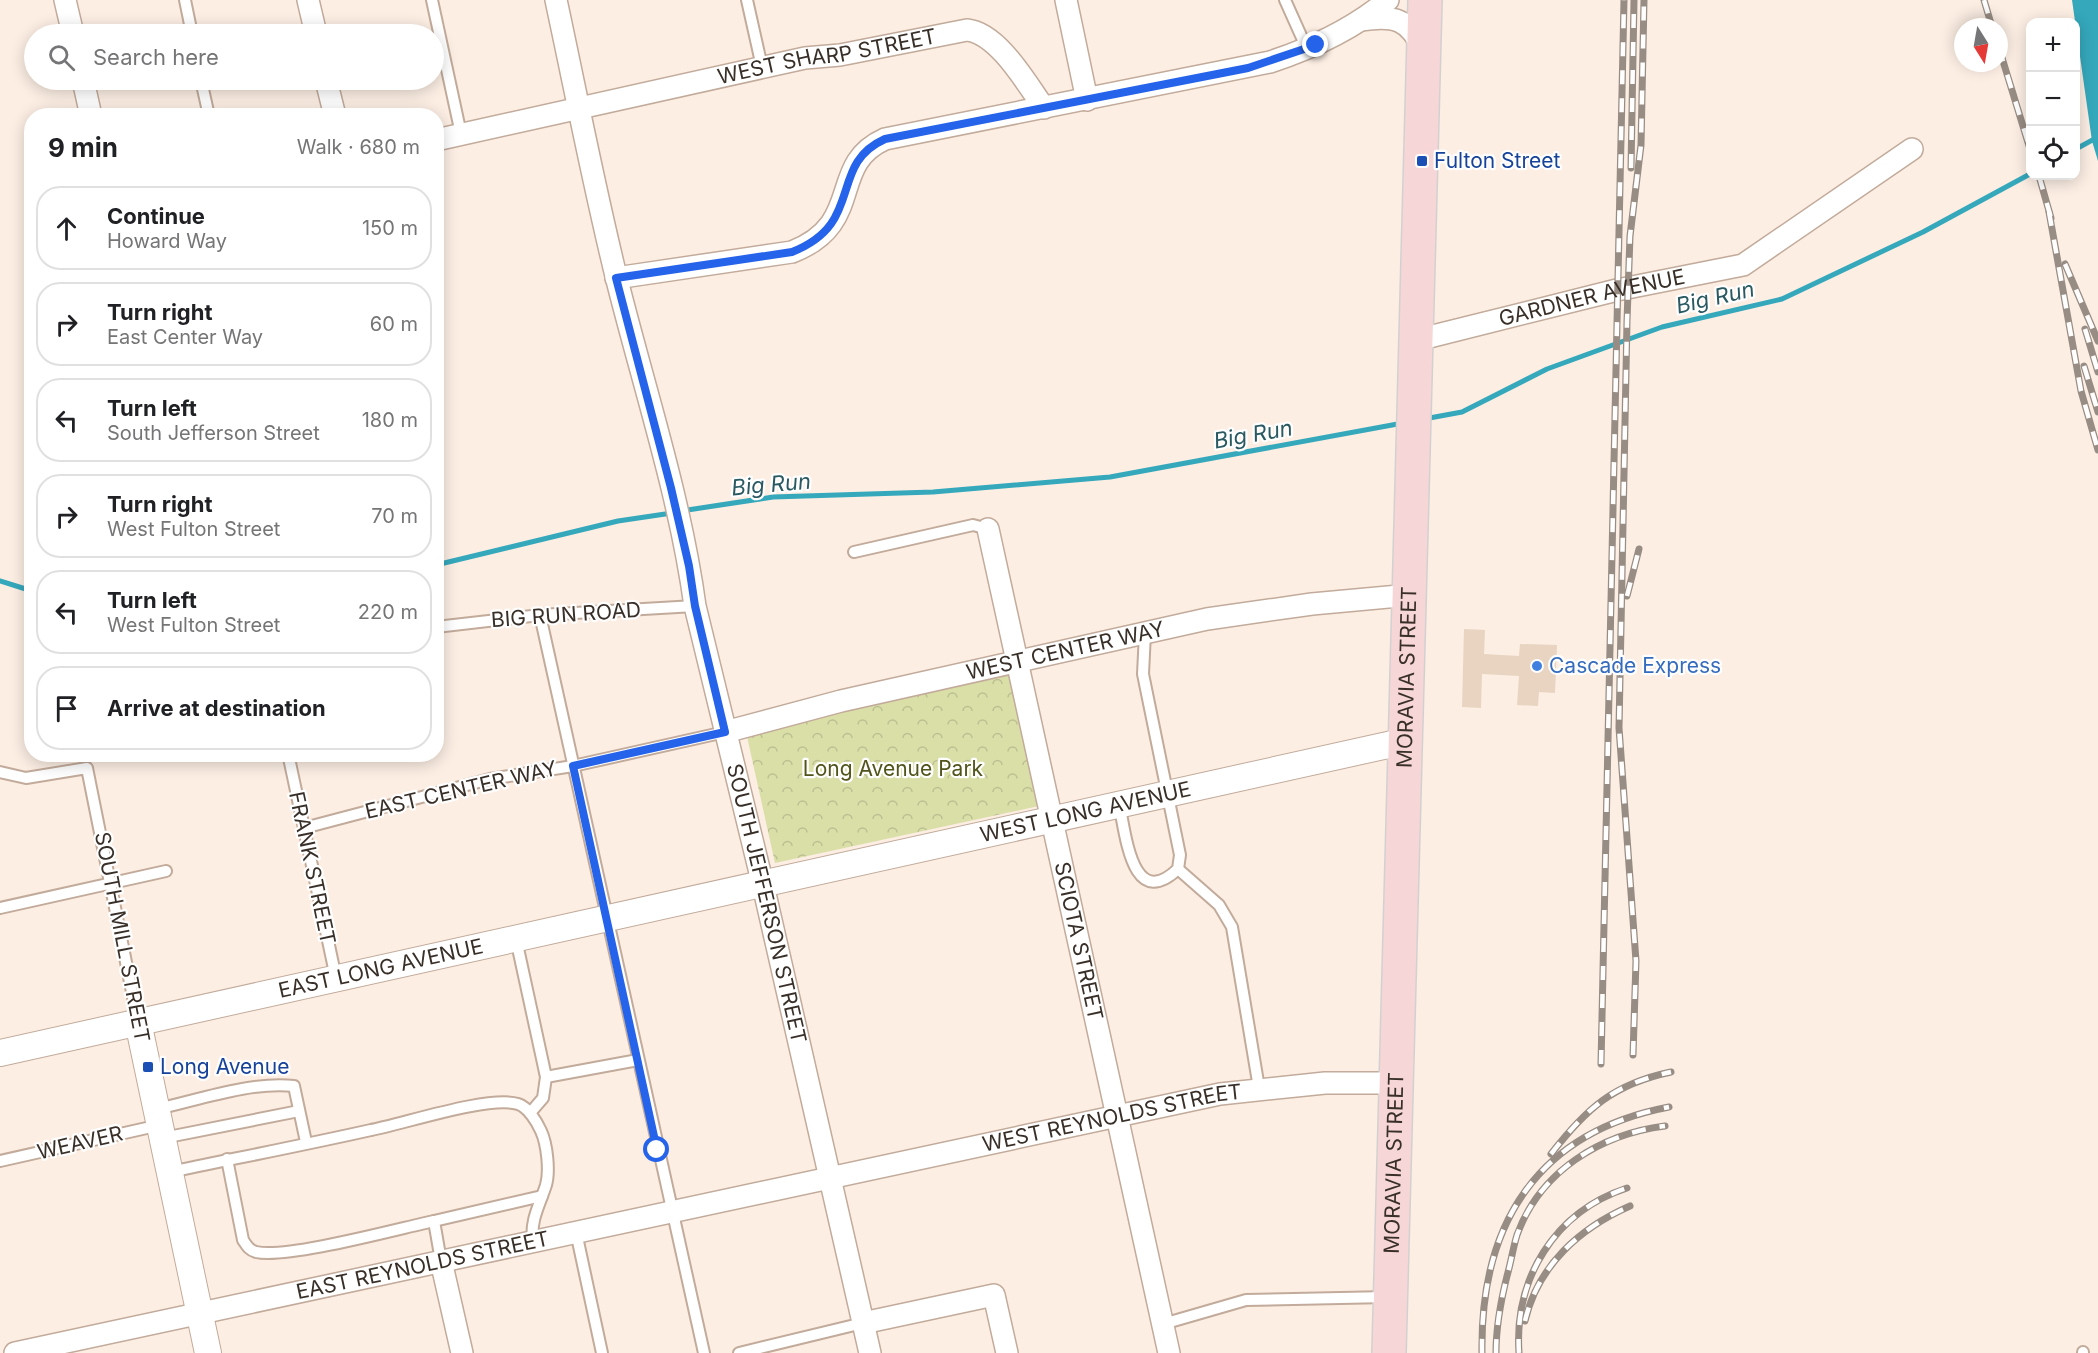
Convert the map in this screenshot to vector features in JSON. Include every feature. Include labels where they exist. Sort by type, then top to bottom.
[{"type":"main road","name":"MORAVIA STREET","points":[[1389,1353],[1425,0]]},
{"type":"street","points":[[65,0],[71,24]]},
{"type":"street","points":[[308,0],[314,24]]},
{"type":"street","name":"SOUTH JEFFERSON STREET","points":[[556,0],[616,278],[671,488],[689,566],[695,606],[763,885],[870,1353]]},
{"type":"street","points":[[1066,0],[1087,100]]},
{"type":"street","points":[[616,278],[792,252],[818,239],[837,218],[853,168],[860,155],[872,145],[885,139],[1248,68],[1307,49],[1362,20],[1388,0]]},
{"type":"street","points":[[1362,20],[1380,17],[1403,22],[1418,39],[1425,55]]},
{"type":"street","name":"WEST SHARP STREET","points":[[444,138],[762,68],[967,30],[978,31],[1005,55],[1044,108]]},
{"type":"street","points":[[85,90],[89,108]]},
{"type":"street","points":[[328,90],[333,108]]},
{"type":"street","name":"GARDNER AVENUE","points":[[1417,340],[1617,290],[1743,265],[1912,149]]},
{"type":"street","name":"SCIOTA STREET","points":[[988,529],[1169,1353]]},
{"type":"street","name":"WEST CENTER WAY","points":[[725,732],[841,701],[1145,633],[1261,610],[1410,595]]},
{"type":"street","name":"WEST LONG AVENUE","points":[[763,885],[1406,741]]},
{"type":"street","name":"EAST LONG AVENUE","points":[[0,1053],[763,885]]},
{"type":"street","name":"SOUTH MILL STREET","points":[[138,1022],[208,1353]]},
{"type":"street","name":"WEST REYNOLDS STREET","points":[[830,1178],[1259,1088],[1325,1083],[1397,1083]]},
{"type":"street","name":"EAST REYNOLDS STREET","points":[[28,1352],[830,1178]]},
{"type":"street","points":[[441,1261],[462,1353]]},
{"type":"street","points":[[863,1323],[994,1295],[1007,1353]]},
{"type":"lane","points":[[185,0],[190,24]]},
{"type":"lane","points":[[432,0],[437,24]]},
{"type":"lane","points":[[747,0],[762,68]]},
{"type":"lane","points":[[1285,0],[1307,49]]},
{"type":"lane","points":[[444,55],[461,134]]},
{"type":"lane","points":[[203,90],[207,108]]},
{"type":"lane","points":[[854,552],[973,525],[988,529]]},
{"type":"lane","name":"BIG RUN ROAD","points":[[444,626],[540,615],[695,606]]},
{"type":"lane","points":[[540,615],[704,1353]]},
{"type":"lane","points":[[1119,804],[1132,864],[1142,878],[1153,883],[1167,880],[1178,869],[1180,855],[1143,674],[1145,633]]},
{"type":"lane","name":"EAST CENTER WAY","points":[[304,828],[490,779],[573,766],[725,732]]},
{"type":"lane","name":"FRANK STREET","points":[[290,762],[336,978]]},
{"type":"lane","name":"SOUTH MILL STREET","points":[[0,772],[26,778],[87,768],[138,1022]]},
{"type":"lane","points":[[1178,869],[1219,905],[1232,927],[1259,1088]]},
{"type":"lane","points":[[0,909],[166,871]]},
{"type":"lane","points":[[516,938],[546,1077],[543,1098],[530,1113]]},
{"type":"lane","points":[[546,1077],[638,1060]]},
{"type":"lane","points":[[160,1124],[254,1088],[280,1084],[294,1086],[306,1142]]},
{"type":"lane","points":[[170,1172],[486,1104],[518,1104],[530,1113],[541,1132],[545,1148],[547,1182],[531,1228],[533,1241]]},
{"type":"lane","points":[[160,1124],[299,1111]]},
{"type":"lane","name":"WEAVER","points":[[0,1161],[160,1124]]},
{"type":"lane","points":[[227,1159],[243,1240],[249,1249],[258,1252],[301,1249],[542,1196]]},
{"type":"lane","points":[[434,1221],[441,1261]]},
{"type":"lane","points":[[576,1232],[602,1353]]},
{"type":"lane","points":[[1163,1324],[1246,1300],[1391,1297]]},
{"type":"lane","points":[[739,1353],[863,1323]]},
{"type":"green space","name":"Long Avenue Park","points":[[1011,675],[1039,806],[775,863],[746,732]]},
{"type":"water","points":[[2072,0],[2098,0],[2098,161],[2092,141],[2080,56],[2080,18],[2075,18]]},
{"type":"building","points":[[1464,629],[1485,630],[1484,654],[1519,656],[1520,644],[1557,645],[1555,693],[1539,692],[1538,706],[1517,705],[1519,676],[1482,674],[1481,708],[1462,707]]},
{"type":"waterway","name":"Big Run","points":[[2080,147],[2098,137]]},
{"type":"waterway","name":"Big Run","points":[[1424,419],[1462,412],[1547,369],[1662,327],[1782,299],[1923,232],[2026,176]]},
{"type":"waterway","name":"Big Run","points":[[681,511],[773,497],[933,492],[1110,477],[1403,423]]},
{"type":"waterway","name":"Big Run","points":[[444,563],[618,521],[672,513]]},
{"type":"waterway","name":"Big Run","points":[[0,581],[24,588]]},
{"type":"railway","points":[[1601,1064],[1624,0]]},
{"type":"railway","points":[[1631,168],[1634,0]]},
{"type":"railway","points":[[1633,1055],[1636,961],[1619,728],[1627,321],[1630,236],[1641,145],[1644,0]]},
{"type":"railway","points":[[1984,0],[1989,18]]},
{"type":"railway","points":[[2006,72],[2026,136]]},
{"type":"railway","points":[[2040,180],[2051,218]]},
{"type":"railway","points":[[2049,212],[2081,391],[2098,450]]},
{"type":"railway","points":[[2065,264],[2098,341]]},
{"type":"railway","points":[[2085,329],[2098,372]]},
{"type":"railway","points":[[2084,366],[2098,412]]},
{"type":"railway","points":[[1627,596],[1639,549]]},
{"type":"railway","points":[[1551,1154],[1576,1124],[1602,1101],[1633,1084],[1671,1072]]},
{"type":"railway","points":[[1482,1353],[1484,1306],[1492,1263],[1506,1225],[1526,1191],[1552,1162],[1584,1138],[1623,1119],[1669,1107]]},
{"type":"railway","points":[[1496,1353],[1501,1304],[1517,1235],[1527,1212],[1541,1192],[1557,1174],[1596,1147],[1618,1137],[1665,1126]]},
{"type":"railway","points":[[1519,1353],[1519,1326],[1524,1299],[1532,1275],[1544,1252],[1559,1231],[1579,1214],[1601,1199],[1627,1188]]},
{"type":"railway","points":[[1525,1321],[1540,1282],[1564,1251],[1594,1225],[1630,1206]]},
{"type":"place","name":"Fulton Street","points":[[1422,161]]},
{"type":"place","name":"Cascade Express","points":[[1537,666]]},
{"type":"place","name":"Long Avenue","points":[[148,1067]]},
{"type":"route","points":[[657,1150],[609,918],[573,766],[725,732],[695,606],[689,566],[671,488],[616,278],[792,252],[810,245],[825,234],[837,218],[845,200],[853,168],[860,155],[872,145],[885,139],[1248,68],[1293,55],[1316,45]]}]
